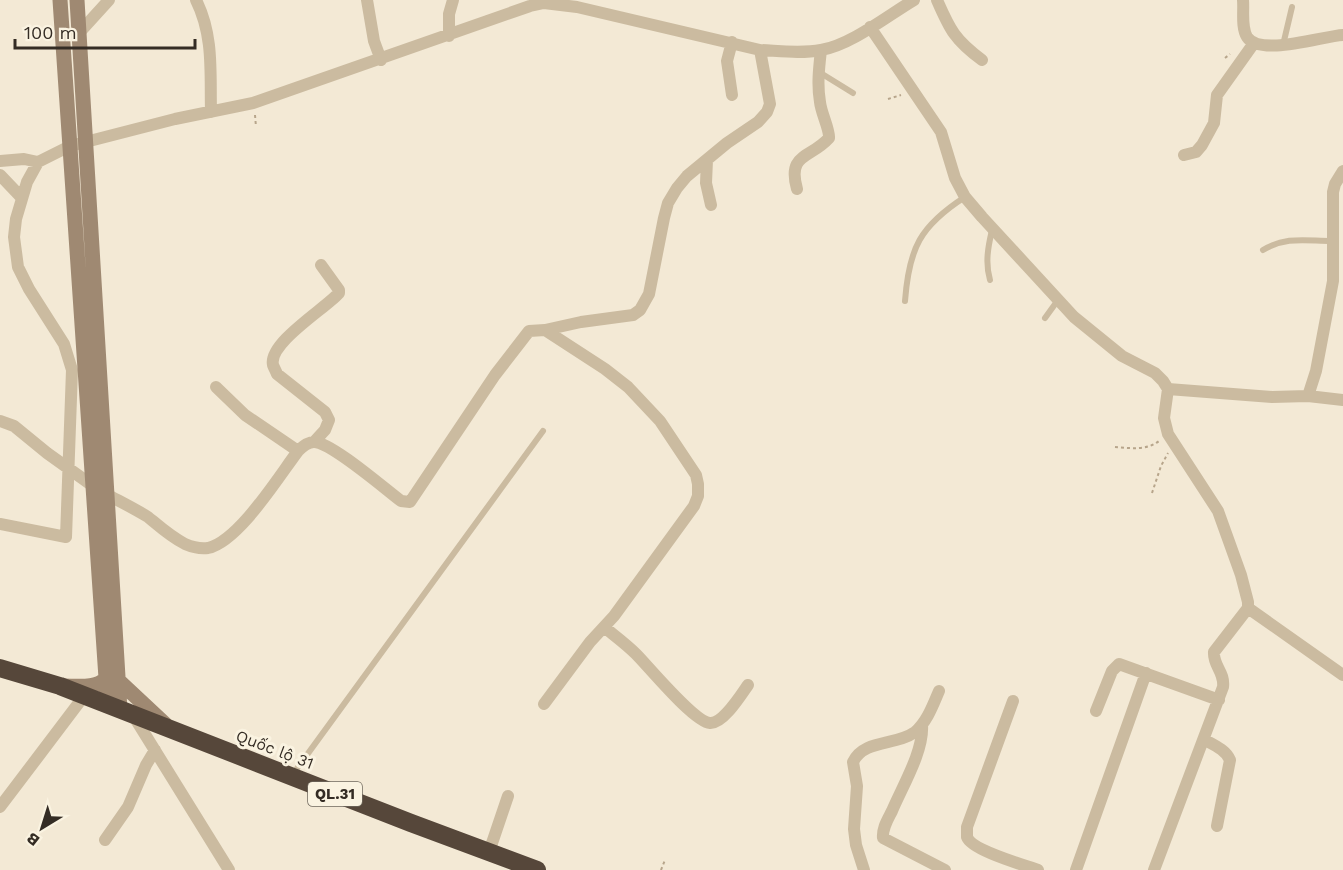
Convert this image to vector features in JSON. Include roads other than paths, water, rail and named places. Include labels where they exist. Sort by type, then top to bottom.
[{"type":"highway","name":"QL.31","points":[[0,668],[60,686],[120,710]]},
{"type":"highway","name":"Quốc lộ 31","points":[[120,710],[537,870]]},
{"type":"street","points":[[60,0],[93,486],[113,680],[120,710],[155,750],[229,870]]},
{"type":"street","points":[[77,0],[108,495],[113,680],[174,732]]},
{"type":"street","points":[[79,33],[110,0]]},
{"type":"street","points":[[196,0],[208,29],[211,49],[210,112]]},
{"type":"street","points":[[367,0],[374,41],[381,60]]},
{"type":"street","points":[[449,36],[449,14],[453,0]]},
{"type":"street","points":[[0,524],[66,537],[72,370],[64,344],[29,289],[18,267],[14,237],[21,196],[38,162],[69,146],[175,119],[253,103],[544,2],[577,7],[760,50],[821,50],[845,41],[914,0]]},
{"type":"street","points":[[937,0],[957,40],[982,60]]},
{"type":"street","points":[[1244,0],[1245,34],[1254,43],[1282,46],[1343,35]]},
{"type":"street","points":[[870,27],[941,132],[955,178],[965,197],[1074,317],[1122,356],[1155,373],[1168,388],[1164,418],[1171,438],[1218,511],[1241,574],[1248,608],[1214,652],[1213,658],[1224,679],[1219,700],[1154,870]]},
{"type":"street","points":[[732,42],[728,60],[732,95]]},
{"type":"street","points":[[1184,155],[1196,152],[1202,145],[1214,123],[1217,95],[1254,43]]},
{"type":"street","points":[[314,442],[324,445],[351,462],[401,501],[410,502],[495,375],[530,331],[633,315],[640,310],[648,294],[669,203],[677,188],[727,143],[758,123],[767,112],[770,104],[760,50]]},
{"type":"street","points":[[797,189],[794,169],[799,160],[829,138],[830,134],[823,118],[820,101],[821,50]]},
{"type":"street","points":[[0,161],[24,159],[38,162]]},
{"type":"street","points":[[707,160],[706,183],[711,204]]},
{"type":"street","points":[[1308,396],[1333,281],[1333,192],[1335,183],[1343,171]]},
{"type":"street","points":[[0,175],[21,196]]},
{"type":"street","points":[[108,495],[146,516],[186,544],[198,548],[209,548],[222,541],[252,513],[298,451],[314,442],[325,430],[329,420],[325,412],[277,374],[273,365],[273,358],[304,320],[339,293],[321,265]]},
{"type":"street","points":[[544,704],[694,506],[698,496],[696,475],[660,421],[628,387],[606,369],[545,330]]},
{"type":"street","points":[[216,387],[244,415],[298,451]]},
{"type":"street","points":[[1168,388],[1272,397],[1308,396],[1343,400]]},
{"type":"street","points":[[0,421],[14,426],[93,486]]},
{"type":"street","points":[[1248,608],[1343,675]]},
{"type":"street","points":[[604,627],[635,653],[702,720],[710,723],[718,721],[748,685]]},
{"type":"street","points":[[1096,711],[1115,666],[1119,664],[1219,700]]},
{"type":"street","points":[[1076,870],[1146,673]]},
{"type":"street","points":[[60,686],[90,686],[113,680]]},
{"type":"street","points":[[864,870],[856,845],[854,829],[857,786],[853,762],[862,750],[907,736],[922,725],[939,691]]},
{"type":"street","points":[[0,807],[84,696]]},
{"type":"street","points":[[1013,701],[967,827],[967,837],[971,844],[983,850],[1038,870]]},
{"type":"street","points":[[922,725],[923,732],[917,753],[886,823],[883,838],[945,870]]},
{"type":"street","points":[[1205,740],[1220,749],[1230,760],[1217,826]]},
{"type":"street","points":[[105,840],[128,807],[155,750]]},
{"type":"street","points":[[489,852],[508,795]]},
{"type":"lane","points":[[1282,46],[1292,7]]},
{"type":"lane","points":[[819,72],[853,93]]},
{"type":"lane","points":[[905,301],[908,271],[914,249],[931,223],[944,210],[965,197]]},
{"type":"lane","points":[[990,280],[987,256],[992,229]]},
{"type":"lane","points":[[1263,250],[1285,240],[1332,241]]},
{"type":"lane","points":[[1046,318],[1058,300]]},
{"type":"lane","points":[[291,777],[543,430]]}]
